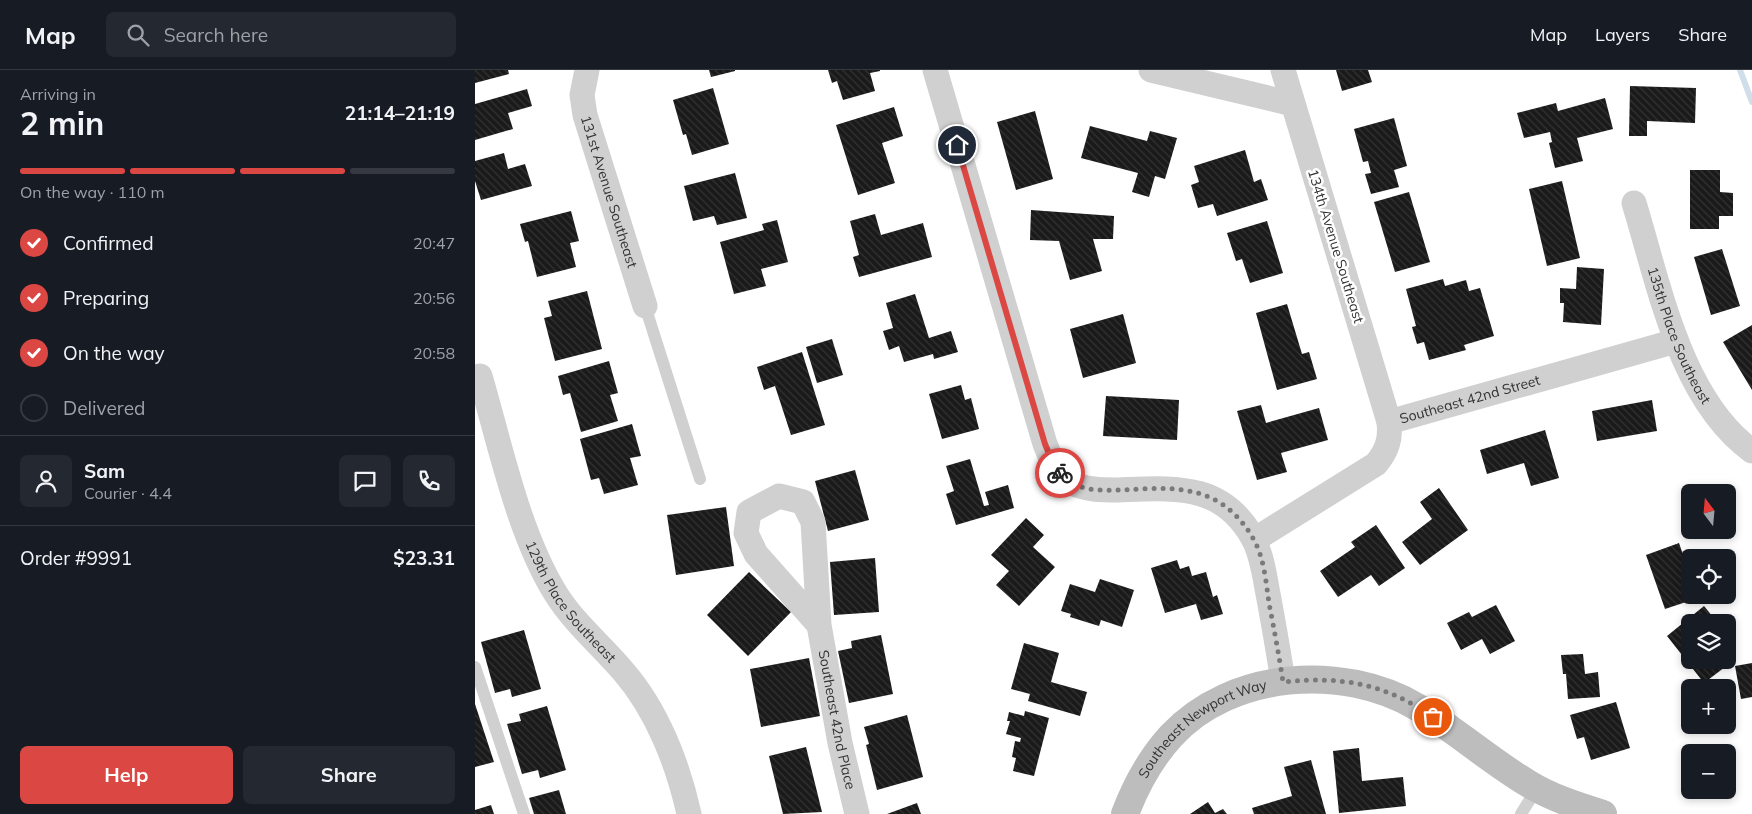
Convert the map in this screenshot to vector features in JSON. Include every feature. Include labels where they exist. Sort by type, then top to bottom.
[{"type":"main road","name":"Southeast Newport Way","points":[[1125,814],[1148,764],[1172,735],[1193,718],[1231,695],[1283,682],[1317,678],[1349,681],[1379,690],[1416,706],[1537,788],[1573,805],[1603,814]]},
{"type":"street","points":[[935,70],[1045,444],[1053,463],[1062,476],[1081,486],[1104,490],[1179,488],[1203,494],[1223,504],[1254,540],[1263,564],[1283,682]]},
{"type":"street","points":[[1151,70],[1293,104]]},
{"type":"street","name":"134th Avenue Southeast","points":[[1283,70],[1389,422]]},
{"type":"street","name":"131st Avenue Southeast","points":[[586,73],[583,95],[585,115],[645,306]]},
{"type":"street","name":"135th Place Southeast","points":[[1635,202],[1676,340],[1698,389],[1719,421],[1752,452]]},
{"type":"street","name":"Southeast 42nd Street","points":[[1254,540],[1376,464],[1383,456],[1391,436],[1389,422],[1676,340]]},
{"type":"street","name":"129th Place Southeast","points":[[480,376],[483,411],[534,550],[555,594],[576,621],[624,671],[650,710],[683,786],[689,814]]},
{"type":"street","name":"Southeast 42nd Place","points":[[819,625],[756,554],[746,533],[749,512],[779,496],[803,502],[813,522],[819,625],[840,743],[857,814]]},
{"type":"lane","points":[[645,306],[699,479]]},
{"type":"lane","points":[[475,667],[524,814]]},
{"type":"lane","points":[[1521,814],[1537,788]]},
{"type":"building","points":[[475,70],[508,70],[509,74],[475,83]]},
{"type":"building","points":[[709,70],[735,70],[735,71],[711,77]]},
{"type":"building","points":[[828,70],[880,71],[870,73],[875,91],[843,100],[837,81],[832,83]]},
{"type":"building","points":[[1336,70],[1368,70],[1372,82],[1342,91]]},
{"type":"building","points":[[1630,86],[1696,88],[1695,123],[1647,121],[1647,136],[1629,136]]},
{"type":"building","points":[[713,88],[729,144],[692,155],[686,134],[683,135],[673,100]]},
{"type":"building","points":[[527,89],[532,106],[508,113],[513,129],[475,140],[475,104]]},
{"type":"building","points":[[1605,98],[1613,129],[1577,138],[1583,161],[1555,168],[1549,143],[1552,142],[1550,132],[1524,138],[1517,113],[1556,103],[1558,111]]},
{"type":"building","points":[[894,107],[903,136],[882,143],[895,183],[858,195],[836,125]]},
{"type":"building","points":[[1035,111],[1053,179],[1016,190],[997,122]]},
{"type":"building","points":[[1394,118],[1407,166],[1394,170],[1399,187],[1371,194],[1365,174],[1371,173],[1368,161],[1363,162],[1354,129]]},
{"type":"building","points":[[1090,126],[1147,141],[1150,131],[1177,138],[1165,179],[1155,176],[1149,197],[1132,192],[1138,173],[1081,158]]},
{"type":"building","points":[[1245,150],[1254,182],[1261,179],[1268,200],[1217,216],[1213,204],[1198,208],[1191,185],[1199,182],[1194,166]]},
{"type":"building","points":[[504,153],[508,169],[525,164],[532,186],[481,200],[475,181],[475,161]]},
{"type":"building","points":[[1690,170],[1720,170],[1720,192],[1733,193],[1733,216],[1719,216],[1719,229],[1690,229]]},
{"type":"building","points":[[735,173],[747,218],[717,225],[714,216],[693,221],[684,186]]},
{"type":"building","points":[[1562,181],[1580,258],[1547,266],[1529,189]]},
{"type":"building","points":[[1409,192],[1430,262],[1395,272],[1374,202]]},
{"type":"building","points":[[1031,210],[1114,216],[1113,239],[1093,239],[1102,271],[1070,280],[1059,241],[1030,240]]},
{"type":"building","points":[[571,211],[579,241],[570,243],[576,267],[537,277],[528,241],[525,242],[520,224]]},
{"type":"building","points":[[875,214],[881,235],[923,223],[932,257],[859,277],[853,257],[859,255],[850,221]]},
{"type":"building","points":[[777,220],[788,262],[761,269],[766,286],[734,294],[720,242],[764,230],[762,224]]},
{"type":"building","points":[[1267,221],[1283,273],[1250,283],[1242,259],[1236,261],[1227,233]]},
{"type":"building","points":[[1722,249],[1740,306],[1711,315],[1694,257]]},
{"type":"building","points":[[1577,267],[1604,269],[1601,325],[1563,322],[1564,303],[1560,303],[1560,288],[1576,289]]},
{"type":"building","points":[[1443,279],[1445,286],[1466,280],[1469,291],[1480,288],[1494,336],[1464,345],[1466,350],[1429,360],[1424,342],[1417,344],[1412,327],[1416,326],[1406,289]]},
{"type":"building","points":[[587,291],[602,349],[555,361],[544,318],[552,316],[548,301]]},
{"type":"building","points":[[915,294],[929,338],[951,331],[958,352],[934,359],[933,354],[904,362],[899,346],[889,350],[883,331],[893,328],[886,303]]},
{"type":"building","points":[[1287,304],[1302,354],[1309,352],[1317,379],[1277,390],[1256,313]]},
{"type":"building","points":[[1123,314],[1136,363],[1083,378],[1070,329]]},
{"type":"building","points":[[1752,325],[1752,390],[1723,342]]},
{"type":"building","points":[[832,339],[843,375],[817,383],[806,347]]},
{"type":"building","points":[[802,352],[825,425],[791,435],[775,386],[764,390],[757,367]]},
{"type":"building","points":[[609,361],[618,393],[610,395],[618,421],[581,432],[570,393],[563,395],[558,376]]},
{"type":"building","points":[[961,385],[965,400],[971,398],[979,429],[942,439],[929,394]]},
{"type":"building","points":[[1106,396],[1179,400],[1177,440],[1103,436]]},
{"type":"building","points":[[1652,400],[1657,431],[1597,441],[1592,411]]},
{"type":"building","points":[[1261,405],[1266,423],[1319,408],[1328,440],[1281,453],[1287,472],[1257,480],[1237,411]]},
{"type":"building","points":[[632,424],[641,456],[630,458],[638,485],[604,494],[599,478],[591,480],[580,439]]},
{"type":"building","points":[[1545,430],[1559,478],[1531,486],[1524,463],[1487,474],[1480,450]]},
{"type":"building","points":[[970,459],[984,506],[989,505],[985,492],[1008,485],[1014,508],[956,525],[946,494],[954,491],[946,466]]},
{"type":"building","points":[[855,470],[869,520],[828,531],[815,481]]},
{"type":"building","points":[[1439,488],[1468,530],[1420,565],[1402,542],[1432,519],[1420,502]]},
{"type":"building","points":[[726,507],[734,566],[676,575],[667,515]]},
{"type":"building","points":[[1026,518],[1044,535],[1033,547],[1055,567],[1019,606],[996,585],[1009,571],[991,555]]},
{"type":"building","points":[[1376,525],[1405,568],[1379,586],[1371,575],[1338,597],[1320,571],[1355,547],[1351,542]]},
{"type":"building","points":[[1679,543],[1681,549],[1681,604],[1665,609],[1646,555]]},
{"type":"building","points":[[875,558],[879,612],[834,615],[830,562]]},
{"type":"building","points":[[1177,560],[1180,569],[1189,566],[1192,576],[1206,572],[1213,597],[1217,595],[1223,614],[1201,620],[1196,604],[1165,613],[1151,568]]},
{"type":"building","points":[[749,572],[791,612],[748,656],[707,615]]},
{"type":"building","points":[[1100,579],[1134,590],[1122,627],[1101,620],[1099,626],[1070,617],[1071,614],[1061,611],[1070,584],[1095,592]]},
{"type":"building","points":[[1496,605],[1515,641],[1490,654],[1482,639],[1461,650],[1447,623],[1469,612],[1472,617]]},
{"type":"building","points":[[1704,606],[1710,614],[1694,614]]},
{"type":"building","points":[[1681,625],[1681,654],[1667,636]]},
{"type":"building","points":[[524,630],[541,689],[512,697],[510,689],[495,693],[481,642]]},
{"type":"building","points":[[881,635],[893,694],[849,703],[838,651],[852,648],[851,641]]},
{"type":"building","points":[[1024,643],[1059,653],[1051,682],[1087,692],[1080,716],[1028,701],[1030,694],[1011,689]]},
{"type":"building","points":[[1583,654],[1585,674],[1598,672],[1600,697],[1568,699],[1566,674],[1563,674],[1561,655]]},
{"type":"building","points":[[809,658],[820,716],[761,727],[750,669]]},
{"type":"building","points":[[1752,663],[1752,697],[1741,699],[1736,666]]},
{"type":"building","points":[[1693,669],[1722,669],[1709,679],[1701,679]]},
{"type":"building","points":[[1616,702],[1630,748],[1591,760],[1584,737],[1577,739],[1570,715]]},
{"type":"building","points":[[475,704],[494,762],[475,767]]},
{"type":"building","points":[[547,706],[566,770],[540,778],[538,770],[522,774],[507,724],[521,721],[519,714]]},
{"type":"building","points":[[1025,711],[1049,718],[1034,776],[1013,771],[1016,758],[1012,757],[1015,741],[1020,742],[1021,738],[1006,734],[1010,721],[1007,721],[1009,712],[1024,716]]},
{"type":"building","points":[[907,715],[923,777],[877,790],[866,745],[869,744],[864,727]]},
{"type":"building","points":[[806,747],[822,812],[783,814],[769,756]]},
{"type":"building","points":[[1359,748],[1362,781],[1403,777],[1406,806],[1339,813],[1333,751]]},
{"type":"building","points":[[1311,760],[1326,814],[1254,814],[1252,808],[1292,796],[1284,767]]},
{"type":"building","points":[[559,790],[566,814],[534,814],[529,798]]},
{"type":"building","points":[[1208,802],[1215,813],[1223,809],[1227,814],[1190,814]]},
{"type":"building","points":[[917,803],[921,814],[887,814]]},
{"type":"building","points":[[491,805],[494,814],[475,814],[475,810]]},
{"type":"waterway","points":[[1740,70],[1752,102]]},
{"type":"way so far","points":[[1060,473],[1071,482],[1081,486],[1104,490],[1179,488],[1203,494],[1223,504],[1254,540],[1263,564],[1283,682],[1317,678],[1349,681],[1379,690],[1416,706],[1433,717]]},
{"type":"route","points":[[957,145],[1045,444],[1053,463],[1060,473]]}]
